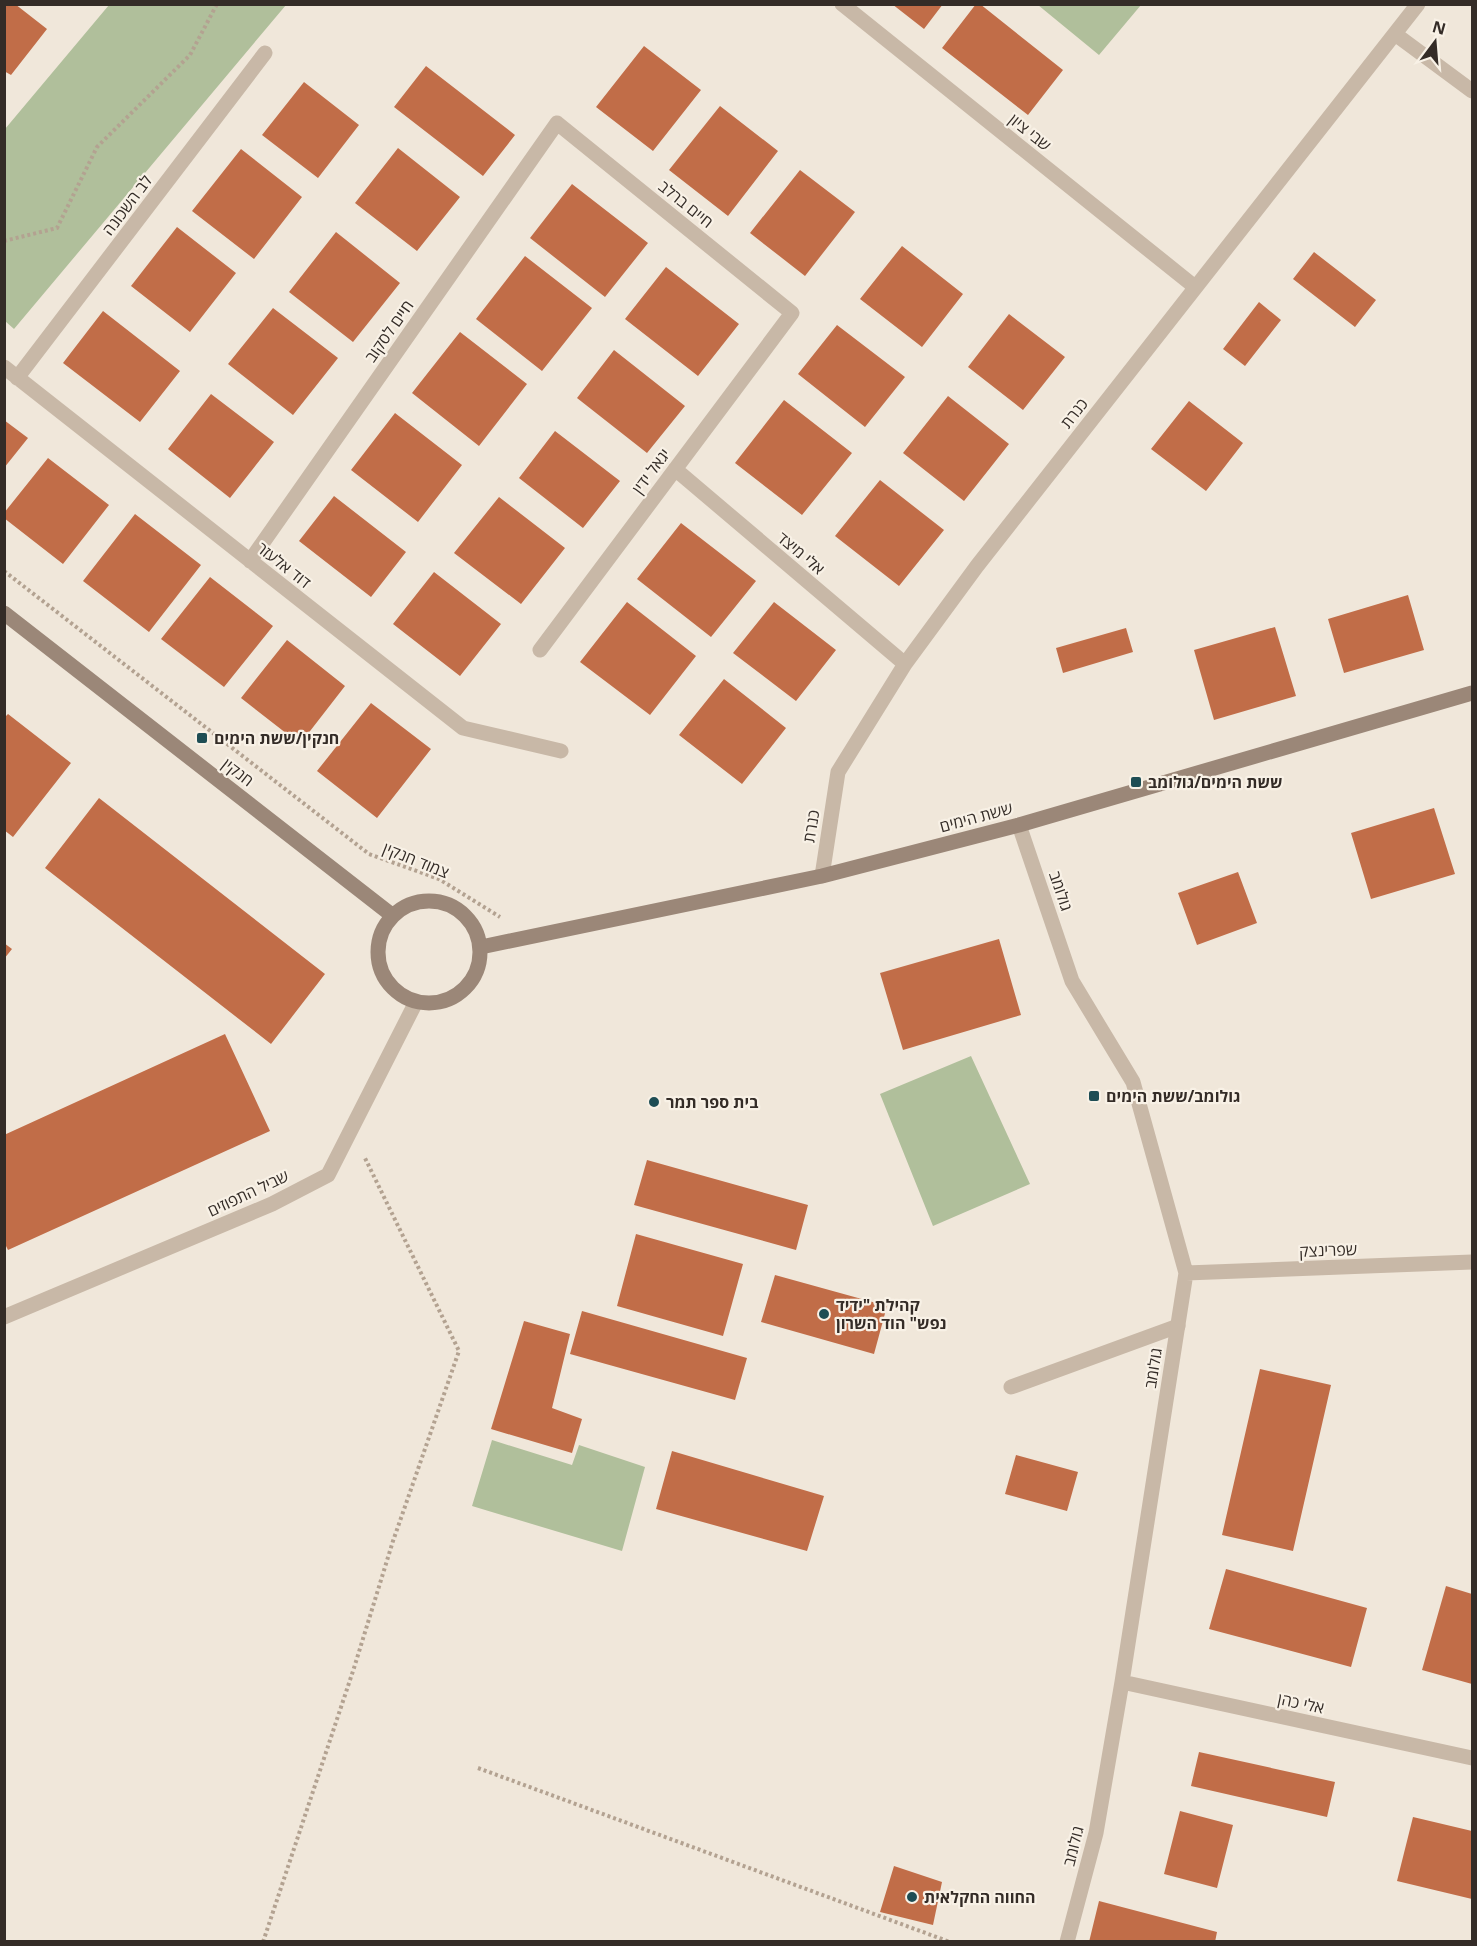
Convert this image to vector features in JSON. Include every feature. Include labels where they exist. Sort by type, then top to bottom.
[{"type":"street","name":"שבי ציון","points":[[842,4],[1195,287]]},
{"type":"street","name":"כנרת","points":[[822,876],[838,772],[904,664],[977,566],[1418,4]]},
{"type":"street","points":[[1395,34],[1473,91]]},
{"type":"street","name":"לב השכונה","points":[[17,378],[265,53]]},
{"type":"street","name":"חיים ברלב","points":[[557,123],[792,313]]},
{"type":"street","name":"חיים לסקוב","points":[[250,561],[557,123]]},
{"type":"street","name":"יגאל ידין","points":[[540,650],[792,313]]},
{"type":"street","name":"דוד אלעזר","points":[[4,367],[463,728],[561,751]]},
{"type":"street","name":"אלי מיצד","points":[[675,469],[904,664]]},
{"type":"street","name":"חנקין","points":[[4,613],[393,915]]},
{"type":"street","name":"ששת הימים","points":[[481,946],[822,876],[1019,825],[1473,693]]},
{"type":"street","name":"גולומב","points":[[1019,825],[1072,981],[1132,1082],[1185,1273],[1122,1682],[1096,1833],[1067,1941]]},
{"type":"street","points":[[428,900],[446,903],[465,915],[476,929],[481,946],[481,958],[476,975],[465,990],[451,999],[434,1003],[416,1002],[399,994],[386,980],[379,964],[378,947],[382,930],[393,915],[411,904],[428,900]]},
{"type":"street","name":"שביל התפוזים","points":[[4,1317],[272,1204],[328,1174],[416,1002]]},
{"type":"street","name":"שפרינצק","points":[[1185,1273],[1473,1262]]},
{"type":"street","points":[[1011,1387],[1178,1326]]},
{"type":"street","name":"אלי כהן","points":[[1122,1682],[1473,1758]]},
{"type":"path","points":[[4,241],[57,228],[97,147],[190,55],[217,4]]},
{"type":"path","name":"צמוד חנקין","points":[[4,571],[369,854],[439,879],[507,922]]},
{"type":"path","points":[[262,1941],[354,1668],[393,1541],[459,1351],[351,1129]]},
{"type":"path","points":[[478,1768],[950,1941]]},
{"type":"green space","points":[[109,5],[286,5],[14,329],[5,321],[5,129]]},
{"type":"green space","points":[[1038,5],[1141,5],[1099,55]]},
{"type":"green space","points":[[971,1056],[1030,1184],[933,1226],[880,1094]]},
{"type":"green space","points":[[492,1440],[572,1465],[579,1445],[645,1467],[622,1551],[472,1506]]},
{"type":"building","points":[[4,4],[15,4],[47,29],[11,75],[4,71]]},
{"type":"building","points":[[892,4],[943,4],[924,29]]},
{"type":"building","points":[[976,4],[980,4],[1063,70],[1028,115],[942,48]]},
{"type":"building","points":[[644,46],[701,90],[653,151],[596,107]]},
{"type":"building","points":[[426,66],[515,135],[483,176],[394,107]]},
{"type":"building","points":[[304,82],[359,125],[318,178],[262,135]]},
{"type":"building","points":[[720,106],[778,151],[728,216],[669,170]]},
{"type":"building","points":[[398,148],[460,197],[417,251],[355,203]]},
{"type":"building","points":[[241,149],[302,197],[254,259],[192,211]]},
{"type":"building","points":[[800,170],[855,212],[805,276],[750,233]]},
{"type":"building","points":[[572,184],[648,243],[605,297],[530,238]]},
{"type":"building","points":[[177,227],[236,273],[190,332],[131,286]]},
{"type":"building","points":[[336,232],[400,283],[353,342],[289,292]]},
{"type":"building","points":[[902,246],[963,294],[922,347],[860,299]]},
{"type":"building","points":[[1314,252],[1376,300],[1355,327],[1293,279]]},
{"type":"building","points":[[525,256],[592,308],[542,371],[476,319]]},
{"type":"building","points":[[666,267],[739,324],[698,376],[625,319]]},
{"type":"building","points":[[1259,302],[1281,320],[1245,366],[1223,349]]},
{"type":"building","points":[[273,308],[338,358],[293,415],[228,364]]},
{"type":"building","points":[[103,311],[180,371],[140,422],[63,363]]},
{"type":"building","points":[[1009,314],[1065,357],[1023,410],[968,367]]},
{"type":"building","points":[[837,325],[905,377],[865,427],[798,374]]},
{"type":"building","points":[[460,332],[527,384],[479,446],[412,393]]},
{"type":"building","points":[[614,350],[685,406],[647,453],[577,398]]},
{"type":"building","points":[[211,394],[274,442],[230,498],[168,449]]},
{"type":"building","points":[[948,396],[1009,444],[964,501],[903,453]]},
{"type":"building","points":[[784,400],[852,453],[802,515],[735,463]]},
{"type":"building","points":[[1189,401],[1243,443],[1206,491],[1151,449]]},
{"type":"building","points":[[395,413],[462,465],[418,522],[351,470]]},
{"type":"building","points":[[4,420],[28,438],[4,468]]},
{"type":"building","points":[[555,431],[620,481],[583,528],[519,478]]},
{"type":"building","points":[[48,458],[109,505],[63,564],[4,518],[4,513]]},
{"type":"building","points":[[880,480],[944,530],[899,586],[835,536]]},
{"type":"building","points":[[334,496],[406,552],[371,597],[299,541]]},
{"type":"building","points":[[499,497],[565,548],[521,604],[454,553]]},
{"type":"building","points":[[135,514],[201,565],[149,632],[83,581]]},
{"type":"building","points":[[681,523],[756,581],[711,637],[637,579]]},
{"type":"building","points":[[434,572],[501,624],[460,676],[393,624]]},
{"type":"building","points":[[210,577],[273,626],[224,687],[161,639]]},
{"type":"building","points":[[1408,595],[1424,650],[1344,673],[1328,619]]},
{"type":"building","points":[[627,602],[696,656],[650,715],[580,662]]},
{"type":"building","points":[[774,602],[836,650],[796,701],[733,653]]},
{"type":"building","points":[[1275,627],[1296,696],[1214,720],[1194,650]]},
{"type":"building","points":[[1126,628],[1133,652],[1063,673],[1056,648]]},
{"type":"building","points":[[287,640],[345,686],[300,744],[241,698]]},
{"type":"building","points":[[724,679],[786,728],[742,784],[679,735]]},
{"type":"building","points":[[371,703],[431,749],[377,818],[317,771]]},
{"type":"building","points":[[8,714],[71,763],[13,837],[4,830],[4,718]]},
{"type":"building","points":[[99,798],[325,974],[271,1044],[45,868]]},
{"type":"building","points":[[1434,808],[1455,874],[1371,899],[1351,833]]},
{"type":"building","points":[[1238,872],[1257,923],[1197,945],[1178,893]]},
{"type":"building","points":[[999,939],[1021,1015],[903,1050],[880,973]]},
{"type":"building","points":[[4,943],[12,949],[4,959]]},
{"type":"building","points":[[225,1034],[270,1131],[8,1250],[4,1242],[4,1135]]},
{"type":"building","points":[[647,1160],[808,1205],[796,1250],[634,1205]]},
{"type":"building","points":[[636,1234],[743,1264],[723,1336],[617,1306]]},
{"type":"building","name":"קהילת \"ידיד נפש\" הוד השרון","points":[[775,1275],[887,1306],[874,1354],[761,1322]]},
{"type":"building","points":[[582,1311],[747,1358],[735,1400],[570,1354]]},
{"type":"building","points":[[524,1321],[570,1334],[552,1408],[582,1419],[572,1453],[491,1429]]},
{"type":"building","points":[[1260,1369],[1331,1385],[1293,1551],[1222,1535]]},
{"type":"building","points":[[672,1451],[824,1496],[807,1551],[656,1509]]},
{"type":"building","points":[[1016,1455],[1078,1472],[1067,1511],[1005,1494]]},
{"type":"building","points":[[1226,1569],[1367,1608],[1351,1667],[1209,1629]]},
{"type":"building","points":[[1446,1586],[1472,1594],[1472,1684],[1422,1670]]},
{"type":"building","points":[[1199,1752],[1335,1782],[1327,1817],[1191,1786]]},
{"type":"building","points":[[1180,1811],[1233,1825],[1217,1888],[1164,1874]]},
{"type":"building","points":[[1413,1817],[1472,1831],[1472,1899],[1397,1881]]},
{"type":"building","name":"החווה החקלאית","points":[[894,1866],[942,1882],[933,1925],[880,1912]]},
{"type":"building","points":[[1099,1901],[1217,1932],[1215,1942],[1089,1942]]},
{"type":"place","name":"חנקין/ששת הימים","points":[[202,738]]},
{"type":"place","name":"ששת הימים/גולומב","points":[[1136,782]]},
{"type":"place","name":"גולומב/ששת הימים","points":[[1094,1096]]},
{"type":"place","name":"בית ספר תמר","points":[[654,1102]]},
{"type":"place","name":"קהילת \"ידיד נפש\" הוד השרון","points":[[824,1314]]},
{"type":"place","name":"החווה החקלאית","points":[[912,1897]]}]
